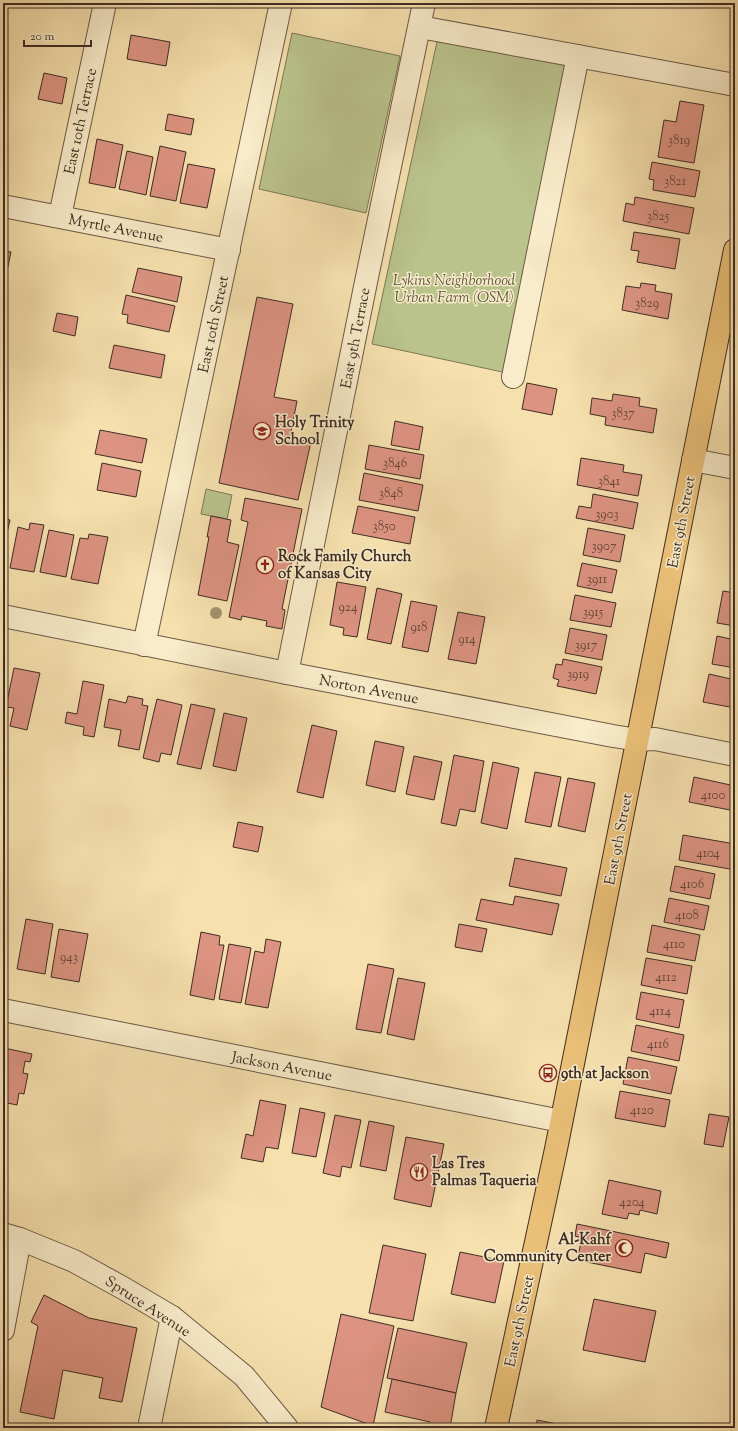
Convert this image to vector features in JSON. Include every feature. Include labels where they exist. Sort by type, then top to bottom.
[{"type":"main road","name":"East 9th Street","points":[[496,1428],[561,1121],[735,250]]},
{"type":"street","name":"East 10th Terrace","points":[[60,216],[105,3]]},
{"type":"street","name":"East 10th Street","points":[[144,645],[281,3]]},
{"type":"street","name":"East 9th Terrace","points":[[287,673],[424,3]]},
{"type":"street","points":[[420,27],[735,85]]},
{"type":"street","points":[[513,377],[578,56]]},
{"type":"street","name":"Myrtle Avenue","points":[[3,206],[228,250]]},
{"type":"street","points":[[693,460],[735,468]]},
{"type":"street","name":"Norton Avenue","points":[[3,616],[287,673],[638,740],[656,739],[735,755]]},
{"type":"street","name":"Jackson Avenue","points":[[3,1010],[561,1121]]},
{"type":"street","points":[[3,1330],[12,1237]]},
{"type":"street","name":"Spruce Avenue","points":[[12,1237],[74,1261],[123,1288],[172,1318],[244,1376],[287,1428]]},
{"type":"street","points":[[149,1428],[172,1318]]},
{"type":"green space","points":[[292,33],[400,56],[366,213],[259,189]]},
{"type":"green space","name":"Lykins Neighborhood Urban Farm (OSM)","points":[[438,37],[569,61],[507,373],[372,344]]},
{"type":"green space","points":[[206,489],[232,495],[227,519],[201,514]]},
{"type":"building","points":[[131,35],[170,42],[166,66],[127,59]]},
{"type":"building","points":[[44,73],[67,78],[62,104],[38,99]]},
{"type":"building","points":[[680,101],[704,105],[694,163],[658,157],[664,120],[676,122]]},
{"type":"building","points":[[168,114],[194,119],[191,135],[165,130]]},
{"type":"building","points":[[97,139],[123,145],[115,188],[89,183]]},
{"type":"building","points":[[160,146],[186,152],[176,201],[150,196]]},
{"type":"building","points":[[127,151],[153,157],[146,195],[119,189]]},
{"type":"building","points":[[652,162],[700,171],[695,197],[653,190],[654,180],[649,179]]},
{"type":"building","points":[[188,164],[215,169],[207,208],[180,203]]},
{"type":"building","points":[[635,197],[694,208],[689,234],[623,221],[626,203],[634,205]]},
{"type":"building","points":[[634,232],[680,239],[675,269],[637,262],[639,251],[631,250]]},
{"type":"building","points":[[3,251],[11,252],[3,290]]},
{"type":"building","points":[[138,268],[182,277],[177,302],[132,292]]},
{"type":"building","points":[[641,283],[656,285],[655,291],[672,294],[668,319],[622,310],[626,286],[640,288]]},
{"type":"building","points":[[126,295],[175,306],[169,332],[127,323],[128,315],[122,314]]},
{"type":"building","points":[[257,297],[293,304],[274,397],[297,401],[290,437],[311,442],[298,500],[219,483]]},
{"type":"building","points":[[57,313],[78,317],[75,336],[53,331]]},
{"type":"building","points":[[114,345],[165,355],[161,378],[109,368]]},
{"type":"building","points":[[527,383],[557,389],[552,415],[522,409]]},
{"type":"building","points":[[613,394],[640,398],[639,406],[657,409],[653,433],[605,425],[606,417],[590,414],[592,398],[612,401]]},
{"type":"building","points":[[395,421],[423,427],[419,450],[391,445]]},
{"type":"building","points":[[100,430],[147,439],[142,463],[95,454]]},
{"type":"building","points":[[369,445],[424,455],[420,479],[365,469]]},
{"type":"building","points":[[581,458],[624,465],[623,472],[642,475],[638,496],[577,485]]},
{"type":"building","points":[[102,463],[141,471],[136,497],[97,490]]},
{"type":"building","points":[[364,473],[423,485],[418,511],[359,500]]},
{"type":"building","points":[[593,494],[638,503],[633,529],[576,518],[579,506],[591,508]]},
{"type":"building","name":"Rock Family Church of Kansas City","points":[[245,498],[302,509],[282,609],[285,610],[282,629],[266,626],[267,621],[242,616],[241,620],[229,617],[248,522],[241,520]]},
{"type":"building","points":[[358,506],[415,517],[410,544],[352,533]]},
{"type":"building","points":[[211,516],[231,520],[227,542],[239,545],[227,601],[198,595],[209,537],[207,537]]},
{"type":"building","points":[[3,518],[10,520],[3,551]]},
{"type":"building","points":[[30,523],[44,525],[34,572],[10,568],[18,527],[29,530]]},
{"type":"building","points":[[588,528],[625,535],[620,562],[583,555]]},
{"type":"building","points":[[49,530],[74,535],[66,577],[40,572]]},
{"type":"building","points":[[89,534],[108,537],[98,584],[71,579],[80,538],[88,539]]},
{"type":"building","points":[[582,563],[617,570],[612,593],[577,586]]},
{"type":"building","points":[[337,582],[366,587],[357,637],[343,635],[344,628],[330,625]]},
{"type":"building","points":[[377,588],[402,594],[391,644],[367,639]]},
{"type":"building","points":[[723,591],[735,593],[735,626],[717,623]]},
{"type":"building","points":[[575,595],[616,603],[611,627],[570,620]]},
{"type":"building","points":[[411,601],[437,606],[428,652],[402,647]]},
{"type":"building","points":[[458,612],[485,617],[476,664],[448,659]]},
{"type":"building","points":[[570,628],[607,635],[602,660],[565,653]]},
{"type":"building","points":[[717,636],[735,640],[735,668],[712,664]]},
{"type":"building","points":[[563,659],[602,667],[596,694],[557,686],[559,680],[553,678],[556,664],[562,665]]},
{"type":"building","points":[[14,668],[40,673],[27,730],[10,726],[14,708],[6,707]]},
{"type":"building","points":[[709,674],[735,680],[735,708],[703,702]]},
{"type":"building","points":[[83,681],[104,685],[94,737],[83,735],[84,727],[65,723],[67,712],[77,714]]},
{"type":"building","points":[[128,696],[143,699],[142,705],[148,706],[139,750],[118,746],[121,730],[104,727],[109,699],[126,703]]},
{"type":"building","points":[[157,699],[182,705],[171,755],[161,753],[159,762],[143,758]]},
{"type":"building","points":[[191,704],[215,709],[201,769],[177,764]]},
{"type":"building","points":[[224,713],[247,718],[236,771],[213,766]]},
{"type":"building","points":[[312,725],[337,731],[323,798],[297,792]]},
{"type":"building","points":[[375,741],[404,747],[395,792],[366,785]]},
{"type":"building","points":[[454,755],[484,761],[475,812],[460,809],[456,826],[441,823]]},
{"type":"building","points":[[414,756],[442,762],[434,800],[406,794]]},
{"type":"building","points":[[493,762],[519,768],[507,829],[481,823]]},
{"type":"building","points":[[535,772],[561,777],[551,827],[525,822]]},
{"type":"building","points":[[694,777],[735,786],[735,811],[689,802]]},
{"type":"building","points":[[568,778],[595,783],[585,832],[558,826]]},
{"type":"building","points":[[238,822],[263,827],[258,852],[233,847]]},
{"type":"building","points":[[683,835],[735,844],[735,870],[679,860]]},
{"type":"building","points":[[515,858],[567,868],[561,896],[509,886]]},
{"type":"building","points":[[675,866],[715,874],[710,899],[670,891]]},
{"type":"building","points":[[515,896],[559,904],[552,935],[476,920],[481,899],[513,905]]},
{"type":"building","points":[[669,898],[709,906],[704,930],[664,922]]},
{"type":"building","points":[[26,919],[53,924],[45,974],[17,969]]},
{"type":"building","points":[[459,924],[487,929],[482,952],[455,947]]},
{"type":"building","points":[[652,925],[700,935],[695,961],[647,952]]},
{"type":"building","points":[[59,929],[88,934],[79,982],[51,977]]},
{"type":"building","points":[[201,932],[220,936],[219,945],[224,945],[214,1000],[190,995]]},
{"type":"building","points":[[266,939],[281,942],[268,1008],[245,1004],[255,951],[264,953]]},
{"type":"building","points":[[229,944],[251,948],[241,1003],[219,999]]},
{"type":"building","points":[[646,958],[692,966],[687,994],[641,985]]},
{"type":"building","points":[[368,964],[394,969],[381,1033],[356,1029]]},
{"type":"building","points":[[398,978],[425,983],[414,1040],[387,1034]]},
{"type":"building","points":[[641,992],[684,1000],[679,1028],[636,1019]]},
{"type":"building","points":[[636,1025],[684,1035],[679,1061],[631,1051]]},
{"type":"building","points":[[4,1048],[32,1054],[30,1062],[25,1061],[23,1073],[28,1074],[24,1094],[19,1093],[17,1105],[7,1103],[5,1114],[3,1114],[3,1055]]},
{"type":"building","points":[[628,1057],[677,1067],[671,1094],[623,1084]]},
{"type":"building","points":[[620,1091],[670,1100],[665,1127],[615,1118]]},
{"type":"building","points":[[260,1100],[286,1105],[278,1149],[266,1147],[263,1162],[241,1158],[246,1134],[253,1136]]},
{"type":"building","points":[[300,1108],[325,1113],[316,1157],[292,1153]]},
{"type":"building","points":[[709,1114],[729,1117],[723,1147],[704,1144]]},
{"type":"building","points":[[335,1115],[361,1120],[351,1168],[342,1166],[340,1177],[323,1173]]},
{"type":"building","points":[[369,1121],[394,1126],[386,1171],[360,1166]]},
{"type":"building","name":"Las Tres Palmas Taqueria","points":[[406,1137],[444,1144],[431,1207],[394,1199]]},
{"type":"building","points":[[609,1180],[661,1191],[657,1214],[640,1210],[639,1215],[629,1213],[627,1219],[602,1214]]},
{"type":"building","name":"Al-Kahf Community Center","points":[[577,1224],[669,1243],[666,1258],[645,1253],[641,1273],[577,1260],[582,1238],[575,1236]]},
{"type":"building","points":[[383,1245],[426,1254],[413,1321],[369,1313]]},
{"type":"building","points":[[460,1252],[504,1261],[495,1303],[451,1294]]},
{"type":"building","points":[[44,1295],[89,1318],[137,1328],[122,1402],[99,1398],[103,1378],[63,1370],[54,1419],[20,1412],[38,1326],[31,1322]]},
{"type":"building","points":[[594,1299],[656,1311],[645,1362],[583,1350]]},
{"type":"building","points":[[341,1314],[394,1326],[373,1426],[321,1407]]},
{"type":"building","points":[[398,1328],[467,1343],[456,1393],[387,1378]]},
{"type":"building","points":[[392,1379],[456,1393],[450,1428],[429,1427],[430,1422],[385,1412]]},
{"type":"building","points":[[537,1420],[578,1428],[536,1428]]},
{"type":"place","name":"Holy Trinity School","points":[[262,431]]},
{"type":"place","name":"Rock Family Church of Kansas City","points":[[265,565]]},
{"type":"place","name":"9th at Jackson","points":[[548,1073]]},
{"type":"place","name":"Las Tres Palmas Taqueria","points":[[419,1172]]},
{"type":"place","name":"Al-Kahf Community Center","points":[[624,1248]]}]
